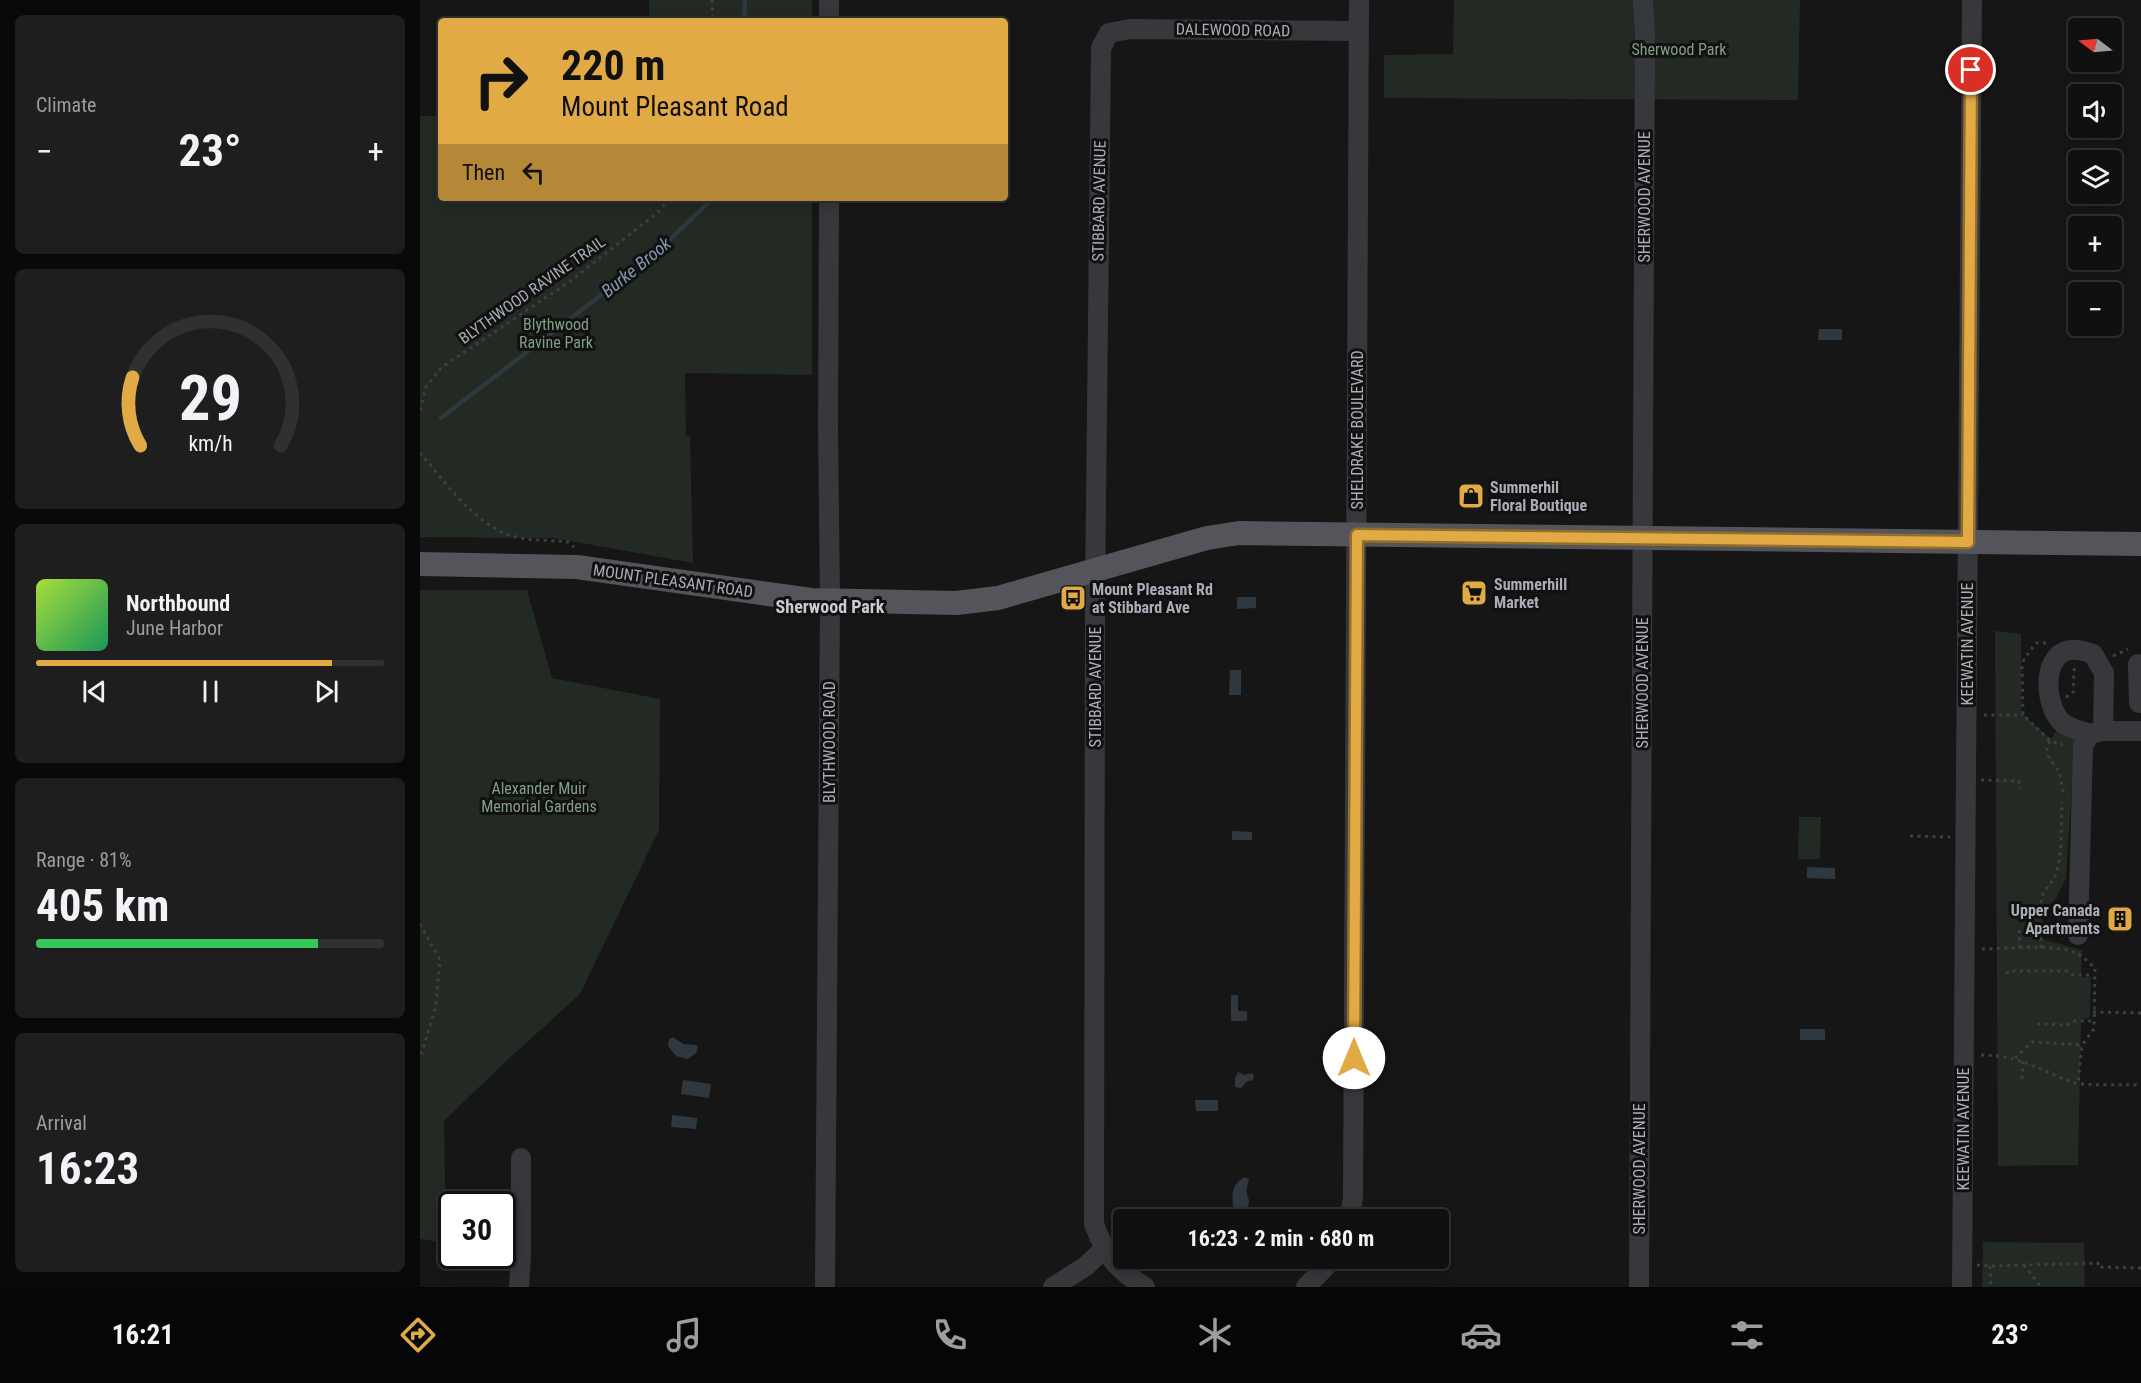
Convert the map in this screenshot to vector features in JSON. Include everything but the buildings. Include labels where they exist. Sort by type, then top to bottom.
[{"type":"main road","name":"MOUNT PLEASANT ROAD","points":[[420,564],[576,558],[811,600],[974,602],[998,598],[1222,534],[2141,544]]},
{"type":"street","points":[[829,0],[829,18]]},
{"type":"street","name":"SHELDRAKE BOULEVARD","points":[[1351,1209],[1353,1198],[1359,0]]},
{"type":"street","name":"SHERWOOD AVENUE","points":[[1639,1287],[1645,33],[1642,0]]},
{"type":"street","name":"KEEWATIN AVENUE","points":[[1962,1287],[1972,0]]},
{"type":"street","name":"DALEWOOD ROAD","points":[[1109,33],[1130,29],[1358,31]]},
{"type":"street","name":"STIBBARD AVENUE","points":[[1109,33],[1101,48],[1095,569],[1094,1224],[1104,1250],[1127,1275],[1145,1287]]},
{"type":"street","name":"BLYTHWOOD ROAD","points":[[825,1287],[830,601],[828,201]]},
{"type":"street","points":[[2078,935],[2083,746],[2097,733],[2103,673],[2093,658],[2079,649],[2065,651],[2054,659],[2048,687],[2049,702],[2063,723],[2097,733],[2141,731]]},
{"type":"street","points":[[2133,656],[2139,703],[2141,703]]},
{"type":"street","points":[[519,1287],[521,1158]]},
{"type":"street","points":[[1053,1287],[1086,1266],[1104,1250]]},
{"type":"street","points":[[1306,1287],[1323,1269]]},
{"type":"path","points":[[712,0],[713,18]]},
{"type":"path","name":"BLYTHWOOD RAVINE TRAIL","points":[[420,410],[426,387],[442,367],[569,282],[656,214],[667,201]]},
{"type":"path","points":[[420,453],[480,518],[514,537],[568,542],[576,558]]},
{"type":"path","points":[[2051,706],[2073,693],[2074,670],[2093,658],[2133,656]]},
{"type":"path","points":[[1979,715],[2023,715]]},
{"type":"path","points":[[2041,948],[2041,898],[2059,866],[2063,792],[2060,774],[2046,753],[2050,741]]},
{"type":"path","points":[[1978,780],[2019,781],[2019,789]]},
{"type":"path","points":[[1910,836],[1952,837]]},
{"type":"path","points":[[420,924],[440,960],[436,1006],[420,1058]]},
{"type":"path","points":[[2019,930],[2020,949]]},
{"type":"path","points":[[1978,949],[2041,948],[2078,954],[2095,968],[2094,1029],[2082,1045],[2078,1084]]},
{"type":"path","points":[[2007,974],[2008,971],[2067,971],[2073,975],[2095,975]]},
{"type":"path","points":[[2093,1012],[2141,1013]]},
{"type":"path","points":[[2037,1024],[2094,1021]]},
{"type":"path","points":[[2015,1058],[2032,1042],[2082,1045]]},
{"type":"path","points":[[1976,1055],[2001,1055],[2015,1058],[2078,1084],[2141,1085]]},
{"type":"path","points":[[2022,1078],[2023,1061]]},
{"type":"path","points":[[1976,1264],[1990,1266],[2098,1263],[2098,1267],[2141,1268]]},
{"type":"path","points":[[2024,1265],[2041,1287]]},
{"type":"path","points":[[1990,1266],[1991,1287]]},
{"type":"green space","points":[[649,0],[812,0],[812,18],[649,18]]},
{"type":"green space","name":"Sherwood Park","points":[[1454,0],[1800,0],[1798,100],[1384,98],[1384,55],[1453,54]]},
{"type":"green space","name":"Blythwood Ravine Park","points":[[420,116],[438,116],[438,201],[812,201],[812,375],[685,373],[686,436],[690,436],[693,563],[554,538],[420,537]]},
{"type":"green space","name":"Alexander Muir Memorial Gardens","points":[[420,590],[527,590],[552,678],[660,699],[659,830],[580,994],[444,1121],[445,1191],[438,1191],[438,1242],[420,1239]]},
{"type":"green space","points":[[1995,631],[2021,634],[2021,712],[2052,738],[2059,726],[2075,737],[2066,878],[2057,897],[2043,912],[2042,939],[2082,950],[2081,977],[2091,977],[2090,1018],[2081,1019],[2078,1165],[1998,1166]]},
{"type":"green space","points":[[1799,817],[1821,817],[1820,859],[1798,859]]},
{"type":"green space","points":[[1983,1242],[2084,1243],[2085,1287],[1982,1287]]},
{"type":"shaded area","points":[[1819,329],[1842,329],[1842,340],[1818,340]]},
{"type":"shaded area","points":[[1237,597],[1256,597],[1256,608],[1237,609]]},
{"type":"shaded area","points":[[1230,670],[1241,670],[1241,695],[1229,695]]},
{"type":"shaded area","points":[[1232,831],[1252,832],[1252,840],[1232,840]]},
{"type":"shaded area","points":[[1807,867],[1835,868],[1835,879],[1807,878]]},
{"type":"shaded area","points":[[1231,995],[1238,995],[1238,1011],[1247,1011],[1247,1021],[1231,1021]]},
{"type":"shaded area","points":[[1800,1029],[1825,1029],[1825,1040],[1800,1040]]},
{"type":"shaded area","points":[[673,1037],[683,1044],[696,1045],[698,1047],[696,1053],[688,1059],[676,1056],[668,1046],[669,1039]]},
{"type":"shaded area","points":[[1238,1072],[1244,1075],[1252,1073],[1253,1080],[1246,1082],[1241,1088],[1235,1087]]},
{"type":"shaded area","points":[[683,1080],[711,1084],[709,1098],[681,1094]]},
{"type":"shaded area","points":[[1195,1100],[1218,1100],[1218,1111],[1196,1111]]},
{"type":"shaded area","points":[[672,1115],[697,1118],[696,1129],[671,1127]]},
{"type":"shaded area","points":[[1245,1177],[1249,1180],[1247,1195],[1249,1205],[1246,1209],[1236,1209],[1233,1206],[1234,1189]]},
{"type":"waterway","name":"Burke Brook","points":[[744,18],[745,0]]},
{"type":"waterway","name":"Burke Brook","points":[[441,418],[657,252],[710,201]]},
{"type":"place","name":"Summerhil Floral Boutique","points":[[1471,496]]},
{"type":"place","name":"Summerhill Market","points":[[1474,593]]},
{"type":"place","name":"Mount Pleasant Rd at Stibbard Ave","points":[[1073,598]]},
{"type":"place","name":"Upper Canada Apartments","points":[[2120,919]]},
{"type":"district","name":"Sherwood Park","points":[[830,606]]},
{"type":"route","points":[[1354,1058],[1357,535],[1968,542],[1971,70]]}]
